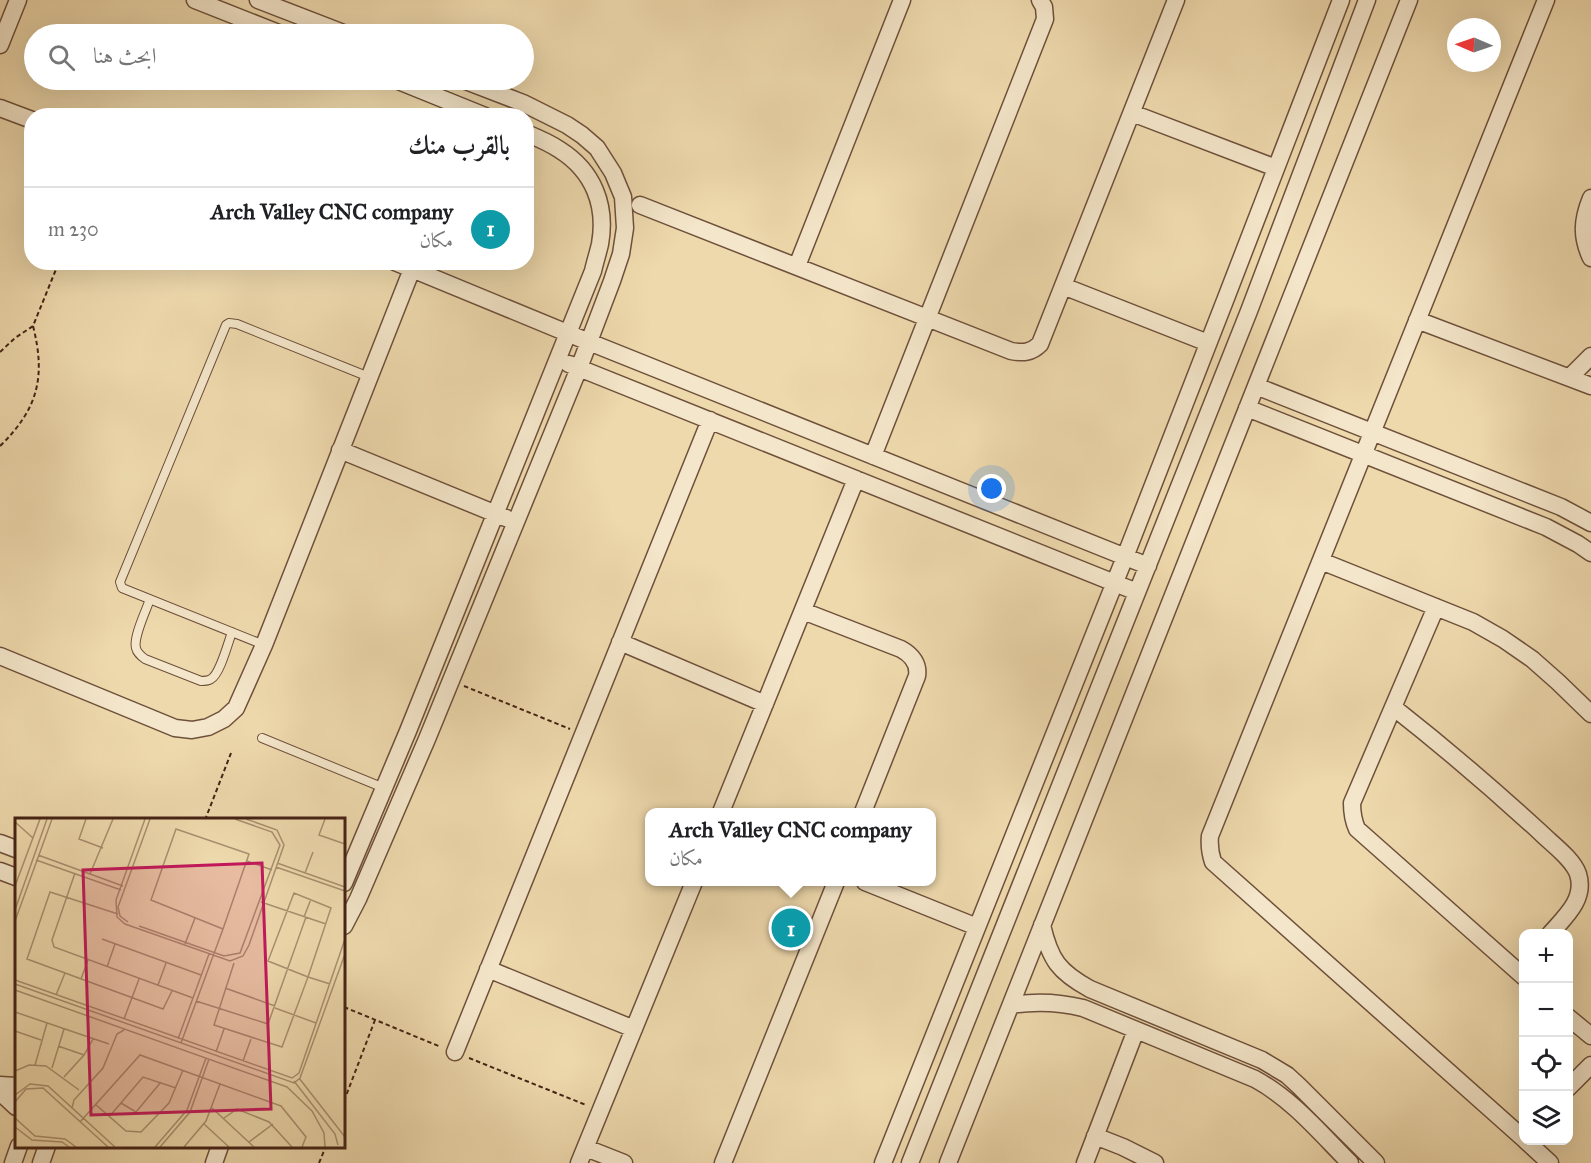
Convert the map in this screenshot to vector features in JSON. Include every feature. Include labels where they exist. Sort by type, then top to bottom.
[{"type":"street","points":[[0,45],[18,0]]},
{"type":"street","points":[[195,0],[254,24]]},
{"type":"street","points":[[246,21],[256,0],[320,24]]},
{"type":"street","points":[[797,267],[902,0]]},
{"type":"street","points":[[873,456],[1045,19],[1041,0]]},
{"type":"street","points":[[640,206],[1011,351],[1028,352],[1040,344],[1176,0]]},
{"type":"street","points":[[883,1163],[1125,557],[1341,0]]},
{"type":"street","points":[[910,1163],[1250,307],[1366,4],[1347,0]]},
{"type":"street","points":[[948,1163],[1409,0]]},
{"type":"street","points":[[1519,1133],[1213,862],[1210,854],[1210,836],[1546,0]]},
{"type":"street","points":[[421,90],[465,108]]},
{"type":"street","points":[[489,90],[533,108]]},
{"type":"street","points":[[0,108],[24,117]]},
{"type":"street","points":[[345,924],[358,900],[427,739],[579,368],[621,254],[626,228],[622,197],[613,173],[597,148],[582,135],[534,108]]},
{"type":"street","points":[[1132,113],[1276,168]]},
{"type":"street","points":[[345,881],[408,731],[593,271],[600,242],[602,219],[599,199],[590,179],[577,162],[559,149],[534,137]]},
{"type":"street","points":[[1591,198],[1583,220],[1584,240],[1591,258]]},
{"type":"street","points":[[1262,204],[1286,214]]},
{"type":"street","points":[[0,656],[175,728],[192,730],[208,727],[224,719],[236,708],[264,645],[412,270]]},
{"type":"street","points":[[414,270],[1148,566]]},
{"type":"street","points":[[1063,286],[1208,343]]},
{"type":"street","points":[[1226,298],[1250,307]]},
{"type":"street","points":[[1418,320],[1591,386]]},
{"type":"street","points":[[1570,377],[1591,356]]},
{"type":"street","points":[[557,359],[1137,592]]},
{"type":"street","points":[[1256,386],[1561,507],[1591,523]]},
{"type":"street","points":[[734,430],[743,404]]},
{"type":"street","points":[[1247,408],[1546,527],[1591,553]]},
{"type":"street","points":[[455,1052],[710,420]]},
{"type":"street","points":[[340,450],[515,521]]},
{"type":"street","points":[[724,808],[856,479]]},
{"type":"street","points":[[946,515],[955,489]]},
{"type":"street","points":[[1321,561],[1473,622],[1532,659],[1591,714]]},
{"type":"street","points":[[1436,607],[1352,802],[1352,812],[1357,829],[1519,968]]},
{"type":"street","points":[[803,611],[907,652],[918,669],[866,808]]},
{"type":"street","points":[[620,642],[765,704]]},
{"type":"street","points":[[1393,707],[1462,762],[1568,859],[1578,874],[1580,893],[1572,910],[1554,929]]},
{"type":"street","points":[[408,731],[427,739]]},
{"type":"street","points":[[1034,786],[1056,794]]},
{"type":"street","points":[[0,843],[15,849]]},
{"type":"street","points":[[0,871],[15,877]]},
{"type":"street","points":[[624,1163],[583,1155],[692,886]]},
{"type":"street","points":[[723,1163],[834,886]]},
{"type":"street","points":[[876,886],[977,927]]},
{"type":"street","points":[[1042,925],[1047,946],[1057,964],[1072,979],[1090,989],[1276,1067],[1299,1086],[1376,1163]]},
{"type":"street","points":[[489,969],[634,1029]]},
{"type":"street","points":[[960,971],[982,979]]},
{"type":"street","points":[[1011,1005],[1061,1002],[1083,1008],[1255,1079],[1292,1105],[1350,1163]]},
{"type":"street","points":[[1573,1020],[1591,1036]]},
{"type":"street","points":[[1085,1163],[1136,1030]]},
{"type":"street","points":[[1573,1084],[1591,1065]]},
{"type":"street","points":[[0,1085],[15,1086]]},
{"type":"street","points":[[0,1092],[15,1106]]},
{"type":"street","points":[[1095,1136],[1155,1163]]},
{"type":"street","points":[[1531,1145],[1550,1163]]},
{"type":"street","points":[[13,1163],[18,1148]]},
{"type":"street","points":[[41,1163],[46,1148]]},
{"type":"street","points":[[214,1163],[219,1148]]},
{"type":"lane","points":[[264,645],[122,588],[120,582],[228,323],[237,324],[369,377]]},
{"type":"lane","points":[[150,599],[135,641],[139,656],[145,659],[201,681],[208,681],[217,671],[232,632]]},
{"type":"lane","points":[[262,738],[384,788]]},
{"type":"path","points":[[0,352],[33,326],[56,270]]},
{"type":"path","points":[[0,446],[14,432],[27,413],[35,392],[39,370],[39,348],[33,326]]},
{"type":"path","points":[[451,680],[583,734]]},
{"type":"path","points":[[205,818],[231,753]]},
{"type":"path","points":[[345,1007],[600,1111]]},
{"type":"path","points":[[345,1098],[375,1020]]},
{"type":"path","points":[[319,1163],[325,1148]]},
{"type":"place","name":"Arch Valley CNC company","points":[[791,928]]}]
